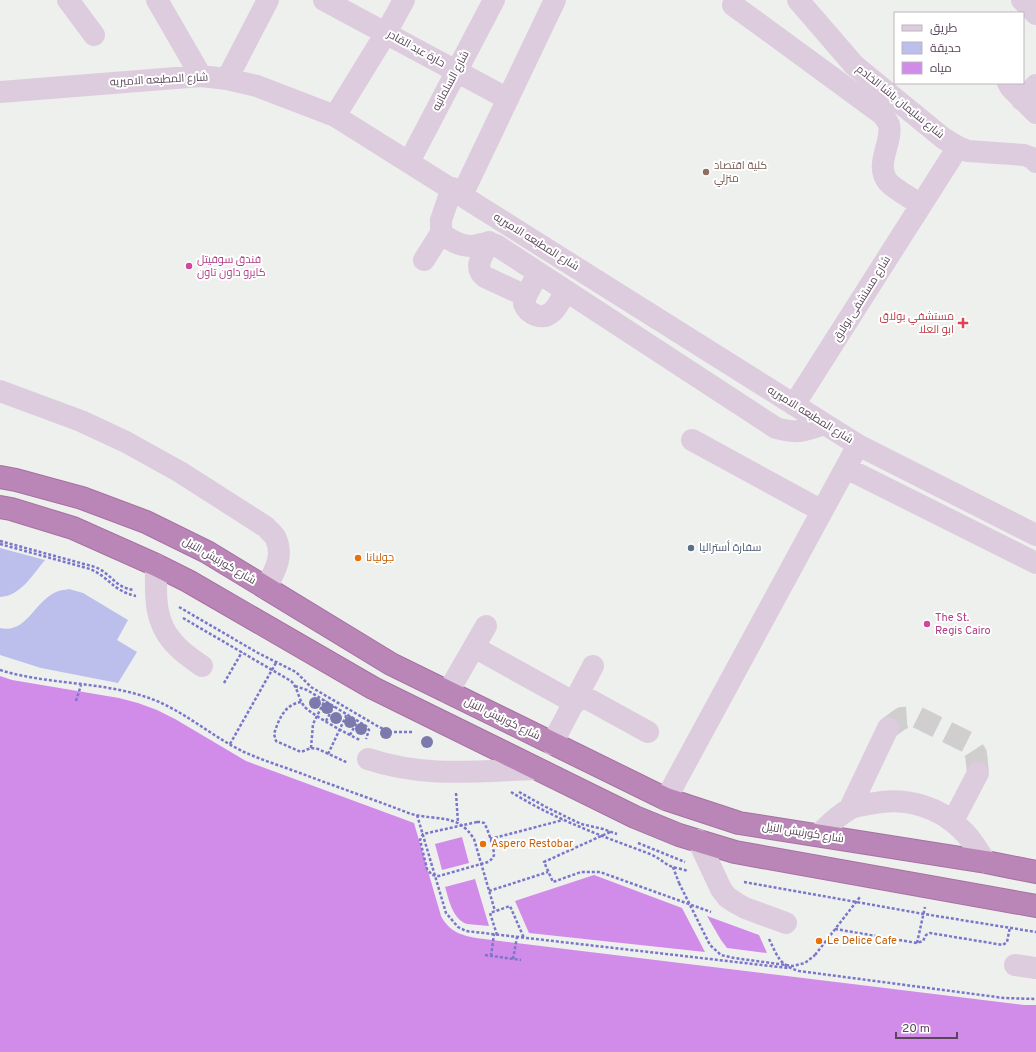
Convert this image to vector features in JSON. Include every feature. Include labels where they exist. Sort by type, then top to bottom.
[{"type":"highway","name":"شارع كورنيش النيل","points":[[0,477],[82,498],[146,522],[207,552],[390,664],[666,799],[739,823],[986,862],[1036,872]]},
{"type":"highway","points":[[0,507],[73,528],[156,565],[188,581],[373,688],[635,817],[679,835],[735,852],[1036,906]]},
{"type":"street","points":[[68,0],[94,35]]},
{"type":"street","points":[[158,0],[202,76]]},
{"type":"street","points":[[227,79],[268,0]]},
{"type":"street","name":"حارة عبد القادر","points":[[324,0],[508,99]]},
{"type":"street","points":[[335,116],[386,33],[404,0]]},
{"type":"street","name":"شارع السلمانيه","points":[[409,162],[494,0]]},
{"type":"street","points":[[424,260],[441,233],[441,220],[508,99],[555,0]]},
{"type":"street","points":[[1022,0],[1036,14]]},
{"type":"street","name":"شارع سليمان باشا الخادم","points":[[805,3],[854,65],[943,138],[968,151],[1016,154],[1035,158]]},
{"type":"street","points":[[733,5],[882,114],[887,120],[889,127],[885,155],[882,164],[883,172],[888,182],[925,199],[958,147]]},
{"type":"street","name":"شارع المطبعه الاميريه","points":[[0,92],[202,76],[227,79],[257,86],[335,116],[858,445],[1036,535]]},
{"type":"street","points":[[1009,84],[1011,88],[1031,99]]},
{"type":"street","points":[[887,120],[899,102]]},
{"type":"street","name":"شارع مستشفى بولاق","points":[[794,405],[925,199]]},
{"type":"street","points":[[441,233],[453,242],[462,245],[472,246],[489,242],[776,428],[789,432],[801,432],[824,424]]},
{"type":"street","points":[[489,242],[479,265],[478,269],[480,274],[526,296]]},
{"type":"street","points":[[538,273],[526,296],[524,304],[527,310],[532,314],[546,316],[552,312],[566,291]]},
{"type":"street","points":[[0,391],[81,421],[126,442],[180,472],[266,527],[276,538],[280,553],[278,566],[266,588]]},
{"type":"street","points":[[692,440],[822,511]]},
{"type":"street","points":[[666,799],[858,445]]},
{"type":"street","points":[[846,468],[1036,564]]},
{"type":"street","points":[[156,565],[156,602],[159,617],[164,630],[172,642],[202,666]]},
{"type":"street","points":[[448,692],[486,626]]},
{"type":"street","points":[[474,647],[648,732]]},
{"type":"street","points":[[552,744],[593,666]]},
{"type":"street","points":[[850,808],[888,728]]},
{"type":"street","points":[[362,754],[390,766],[422,772],[444,773],[536,769]]},
{"type":"street","points":[[952,821],[978,773]]},
{"type":"street","points":[[818,835],[850,808],[886,801],[903,802],[921,805],[932,809],[952,821],[970,838],[986,862]]},
{"type":"street","points":[[698,840],[720,889],[727,897],[745,908],[786,923]]},
{"type":"path","points":[[230,744],[289,640]]},
{"type":"path","points":[[224,684],[242,652]]},
{"type":"path","points":[[0,670],[22,676],[127,692],[150,698],[181,714],[230,744],[259,758],[417,815],[458,822],[469,830],[474,839],[495,911]]},
{"type":"path","points":[[76,701],[81,685]]},
{"type":"path","points":[[295,686],[308,690],[366,726],[369,730],[362,754],[347,763],[318,748],[311,748],[305,752],[298,752],[276,741],[274,734],[284,710],[295,703],[301,702]]},
{"type":"path","points":[[311,748],[313,724],[324,700]]},
{"type":"path","points":[[326,721],[334,706]]},
{"type":"path","points":[[328,754],[347,714]]},
{"type":"path","points":[[350,735],[358,720]]},
{"type":"path","points":[[455,791],[458,822]]},
{"type":"path","points":[[417,815],[446,913],[458,927],[466,931],[789,968]]},
{"type":"path","points":[[551,859],[602,836],[635,817]]},
{"type":"path","points":[[490,839],[564,820]]},
{"type":"path","points":[[477,822],[484,823],[490,839],[494,856],[492,860],[439,876],[432,875],[427,869],[420,840],[422,834],[477,822]]},
{"type":"path","points":[[672,867],[710,945],[721,955],[734,958],[793,966],[805,963],[815,955],[861,896]]},
{"type":"path","points":[[489,891],[548,872]]},
{"type":"path","points":[[491,956],[496,934],[490,913],[510,906],[524,938]]},
{"type":"path","points":[[917,943],[926,906]]},
{"type":"path","points":[[835,929],[917,943],[923,941],[926,935],[930,933],[1003,945],[1007,942],[1011,921]]},
{"type":"path","points":[[513,959],[517,937]]},
{"type":"path","points":[[485,955],[521,960]]},
{"type":"green space","points":[[0,548],[45,560],[20,589],[7,596],[0,597]]},
{"type":"green space","points":[[69,589],[83,593],[128,620],[117,640],[137,652],[118,683],[41,668],[0,655],[0,628],[9,629],[17,626],[54,593]]},
{"type":"water","points":[[0,676],[12,680],[119,698],[138,703],[175,719],[246,761],[414,823],[441,916],[451,929],[460,934],[476,938],[1024,1005],[1036,1005],[1036,1052],[0,1052]]},
{"type":"water","points":[[462,837],[469,863],[442,870],[435,844]]},
{"type":"water","points":[[594,875],[682,908],[705,952],[529,933],[515,901]]},
{"type":"water","points":[[475,879],[489,926],[467,924],[458,918],[452,908],[445,887]]},
{"type":"water","points":[[707,916],[759,935],[767,953],[727,948]]},
{"type":"tunnel","points":[[888,728],[902,718],[917,717],[969,743],[976,754],[978,773]]},
{"type":"place","name":"كلية اقتصاد منزلي","points":[[706,172]]},
{"type":"place","name":"فندق سوفيتل كايرو داون تاون","points":[[189,266]]},
{"type":"place","name":"مستشفي بولاق ابو العلا","points":[[963,323]]},
{"type":"place","name":"سفارة أستراليا","points":[[691,548]]},
{"type":"place","name":"جوليانا","points":[[358,558]]},
{"type":"place","name":"The St. Regis Cairo","points":[[927,624]]},
{"type":"place","name":"Aspero Restobar","points":[[483,844]]},
{"type":"place","name":"Le Delice Cafe","points":[[819,941]]}]
